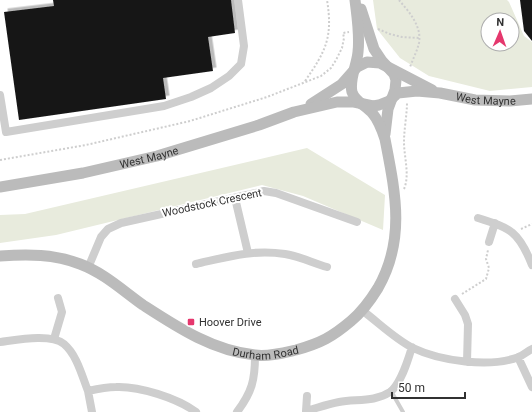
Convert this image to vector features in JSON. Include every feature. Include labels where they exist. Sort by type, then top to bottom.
[{"type":"street","points":[[0,95],[6,132],[164,106],[191,97],[211,88],[229,76],[241,64],[244,46],[238,0]]},
{"type":"street","points":[[357,0],[374,49],[386,66],[394,74],[396,80],[395,90],[392,97]]},
{"type":"street","points":[[357,0],[359,41],[358,58],[352,78],[352,92],[354,96],[362,103]]},
{"type":"street","name":"West Mayne","points":[[0,187],[83,173],[150,158],[201,144],[259,125],[294,112],[318,100],[342,84],[361,64],[367,62],[374,61],[386,66],[417,83],[440,93]]},
{"type":"street","name":"West Mayne","points":[[294,112],[337,102],[362,103],[373,106],[380,105],[398,93],[408,91],[428,91],[475,100],[510,101],[532,98]]},
{"type":"street","name":"Durham Road","points":[[385,139],[386,119],[392,97]]},
{"type":"street","name":"Durham Road","points":[[0,256],[29,254],[48,255],[67,259],[101,274],[120,286],[142,304],[193,335],[226,350],[255,356],[268,355],[288,352],[321,342],[338,331],[363,311],[383,279],[392,257],[395,240],[397,223],[395,193],[385,139],[373,113],[362,103]]},
{"type":"street","name":"Woodstock Crescent","points":[[88,268],[101,237],[108,229],[121,223],[264,191],[276,193],[357,222]]},
{"type":"street","points":[[235,198],[248,253]]},
{"type":"street","points":[[478,218],[506,227],[516,234],[525,248],[532,265]]},
{"type":"street","points":[[489,242],[495,223]]},
{"type":"street","points":[[196,264],[248,253],[262,252],[286,254],[326,267]]},
{"type":"street","points":[[54,339],[62,312],[58,298]]},
{"type":"street","points":[[455,299],[465,315],[468,324],[467,362]]},
{"type":"street","points":[[363,311],[412,347],[432,355],[467,362],[498,362],[518,357],[532,349]]},
{"type":"street","points":[[0,342],[36,338],[54,339],[64,344],[75,359],[88,391],[92,412]]},
{"type":"street","points":[[307,396],[306,411],[340,402],[375,399],[391,391],[400,378],[412,347]]},
{"type":"street","points":[[237,412],[250,393],[255,370],[255,356]]},
{"type":"street","points":[[518,357],[532,387]]},
{"type":"street","points":[[88,391],[116,386],[152,392],[180,402],[196,412]]},
{"type":"lane","points":[[391,391],[403,412]]},
{"type":"path","points":[[305,82],[322,56],[330,29],[327,0]]},
{"type":"path","points":[[399,0],[414,18],[418,28],[419,43],[409,73]]},
{"type":"path","points":[[374,28],[402,37],[419,38]]},
{"type":"path","points":[[0,160],[86,145],[190,121],[266,97],[321,76],[331,68],[342,48],[344,38],[343,33]]},
{"type":"path","points":[[395,193],[403,190],[406,181],[404,142],[407,99]]},
{"type":"path","points":[[516,234],[523,228],[532,224]]},
{"type":"path","points":[[455,299],[486,279],[489,268],[486,259],[489,242]]},
{"type":"shaded area","points":[[373,0],[507,0],[513,12],[480,12],[480,52],[520,52],[520,27],[524,36],[532,42],[532,87],[490,91],[429,76],[400,58],[377,29]]},
{"type":"shaded area","points":[[307,148],[385,195],[383,230],[303,196],[262,185],[56,235],[0,243],[0,215],[25,214]]},
{"type":"building","points":[[53,0],[231,0],[235,33],[208,37],[213,71],[163,78],[166,99],[19,120],[4,12],[54,6]]},
{"type":"building","points":[[520,0],[532,0],[532,41],[524,31]]},
{"type":"place","name":"Hoover Drive","points":[[191,322]]}]
